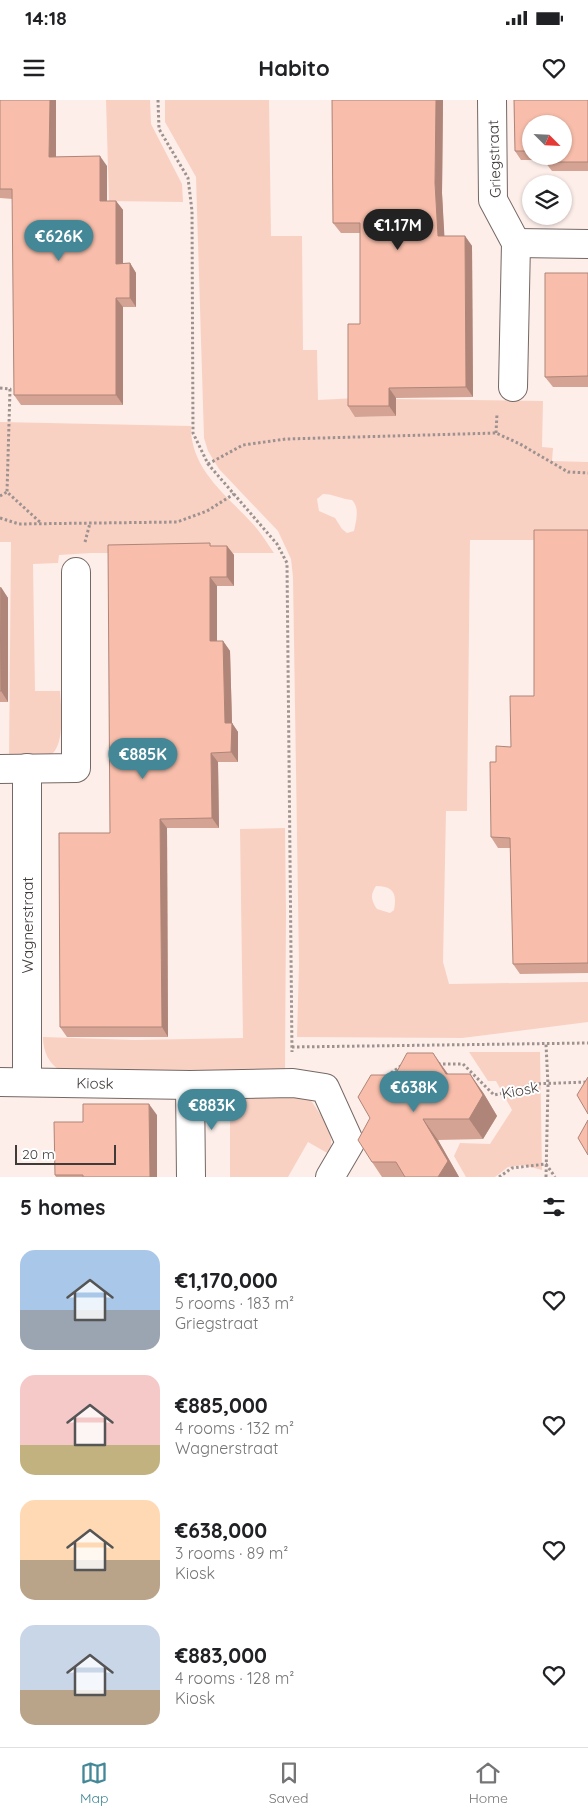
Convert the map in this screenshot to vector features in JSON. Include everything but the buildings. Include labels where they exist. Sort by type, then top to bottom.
[{"type":"street","name":"Griegstraat","points":[[492,100],[493,200],[516,243],[513,387]]},
{"type":"street","points":[[516,243],[588,244]]},
{"type":"street","points":[[0,769],[76,768],[76,572]]},
{"type":"street","name":"Wagnerstraat","points":[[27,768],[27,1081]]},
{"type":"street","name":"Kiosk","points":[[0,1082],[190,1085],[293,1084],[325,1088],[350,1143],[330,1177]]},
{"type":"street","points":[[190,1085],[191,1177]]},
{"type":"path","points":[[158,100],[158,130],[188,178],[192,211],[193,433],[208,464],[277,544],[287,563],[293,1084]]},
{"type":"path","points":[[0,388],[10,388],[7,492]]},
{"type":"path","points":[[208,464],[243,445],[286,439],[496,433],[520,444],[568,472],[588,473]]},
{"type":"path","points":[[0,496],[7,492]]},
{"type":"path","points":[[7,492],[42,523]]},
{"type":"path","points":[[0,518],[19,524],[177,522],[207,511],[234,494]]},
{"type":"path","points":[[292,1047],[588,1043]]},
{"type":"path","points":[[546,1044],[548,1085],[546,1177]]},
{"type":"path","points":[[381,1082],[404,1064]]},
{"type":"path","name":"Kiosk","points":[[429,1064],[464,1064],[494,1095],[514,1091],[532,1084],[548,1085],[588,1082]]},
{"type":"path","points":[[499,1177],[512,1168],[546,1164]]},
{"type":"path","points":[[546,1164],[555,1177]]},
{"type":"shaded area","points":[[106,100],[150,100],[151,124],[182,184],[183,202],[109,201]]},
{"type":"shaded area","points":[[165,100],[269,100],[271,236],[302,236],[303,350],[317,350],[318,400],[357,398],[355,417],[396,416],[395,399],[543,401],[542,447],[553,448],[552,461],[588,462],[588,540],[470,540],[467,811],[446,811],[443,962],[449,984],[588,982],[588,1022],[462,1038],[297,1037],[299,964],[293,577],[291,559],[278,531],[219,469],[208,451],[204,438],[196,177],[165,122]],"holes":[[[323,494],[352,500],[357,511],[354,531],[347,533],[335,518],[319,511],[317,499]],[[376,886],[382,886],[393,892],[395,904],[394,910],[390,913],[377,909],[373,903],[372,895]]]},
{"type":"shaded area","points":[[0,422],[191,426],[192,441],[196,455],[203,467],[220,490],[257,529],[274,553],[91,553],[59,555],[58,563],[33,564],[35,691],[60,691],[61,707],[61,727],[58,745],[54,752],[40,758],[9,759],[11,542],[0,542]]},
{"type":"shaded area","points":[[285,828],[285,1071],[63,1072],[54,1066],[44,1048],[43,1037],[135,1040],[243,1038],[240,829]]},
{"type":"shaded area","points":[[469,1052],[540,1052],[542,1170],[523,1165],[508,1167],[495,1177],[466,1177],[454,1156],[460,1143],[490,1144],[512,1110],[496,1081],[488,1081]]},
{"type":"shaded area","points":[[225,1096],[310,1099],[330,1132],[331,1146],[329,1154],[308,1142],[288,1177],[230,1177],[230,1117],[205,1117],[209,1103]]}]
